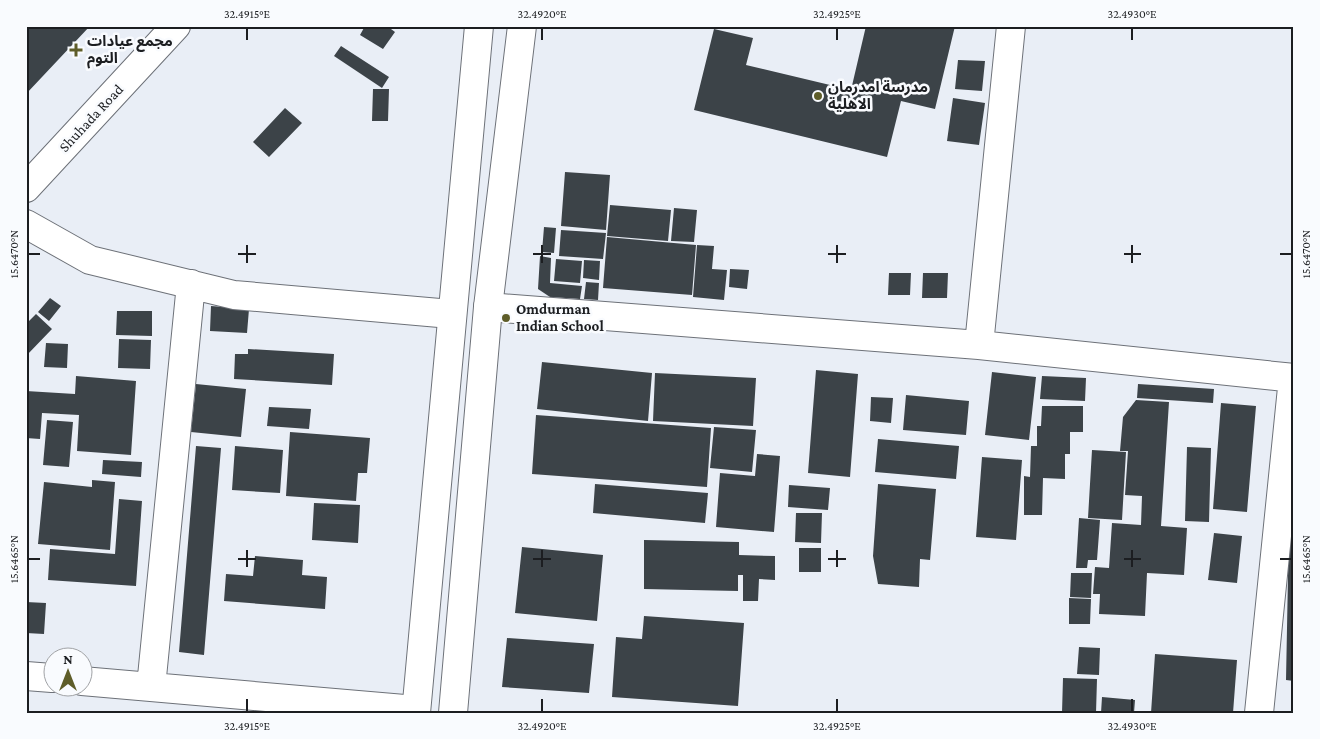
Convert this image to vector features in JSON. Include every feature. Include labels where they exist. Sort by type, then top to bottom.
[{"type":"street","name":"Shuhada Road","points":[[26,188],[176,26]]},
{"type":"street","points":[[92,682],[416,712],[478,26]]},
{"type":"street","points":[[453,713],[488,307],[522,26]]},
{"type":"street","points":[[979,345],[1012,26]]},
{"type":"street","points":[[26,224],[90,260],[234,295],[451,314]]},
{"type":"street","points":[[151,686],[191,284]]},
{"type":"street","points":[[488,307],[979,345],[1293,378],[1259,713]]},
{"type":"street","points":[[26,676],[42,677]]},
{"type":"building","points":[[26,26],[90,26],[26,94]]},
{"type":"building","points":[[365,26],[387,26],[395,32],[383,49],[360,35]]},
{"type":"building","name":"مدرسة امدرمان الاهلية","points":[[866,26],[955,26],[935,109],[901,101],[887,157],[694,110],[714,29],[753,38],[746,65],[851,90]]},
{"type":"building","points":[[341,46],[389,77],[382,88],[334,56]]},
{"type":"building","points":[[958,60],[985,61],[982,91],[955,89]]},
{"type":"building","points":[[373,89],[389,89],[388,121],[372,121]]},
{"type":"building","points":[[953,98],[985,103],[979,145],[947,141]]},
{"type":"building","points":[[285,108],[302,123],[269,157],[253,142]]},
{"type":"building","points":[[565,172],[610,175],[606,230],[561,226]]},
{"type":"building","points":[[610,205],[671,210],[668,241],[607,236]]},
{"type":"building","points":[[674,208],[697,210],[694,242],[671,241]]},
{"type":"building","points":[[544,227],[556,228],[554,253],[542,252]]},
{"type":"building","points":[[561,230],[606,233],[603,259],[559,256]]},
{"type":"building","points":[[607,237],[696,245],[692,295],[603,288]]},
{"type":"building","points":[[697,245],[714,246],[712,269],[727,270],[724,300],[693,297]]},
{"type":"building","points":[[540,256],[551,258],[550,283],[582,286],[580,299],[550,297],[538,289]]},
{"type":"building","points":[[556,259],[582,261],[580,283],[554,281]]},
{"type":"building","points":[[584,260],[600,261],[599,280],[583,278]]},
{"type":"building","points":[[730,269],[749,270],[747,289],[729,287]]},
{"type":"building","points":[[889,273],[911,273],[910,295],[888,295]]},
{"type":"building","points":[[923,273],[948,273],[947,298],[922,298]]},
{"type":"building","points":[[586,282],[599,283],[598,300],[584,299]]},
{"type":"building","points":[[50,298],[61,306],[49,321],[38,312]]},
{"type":"building","points":[[211,306],[249,309],[247,333],[210,331]]},
{"type":"building","points":[[117,311],[152,311],[152,336],[116,335]]},
{"type":"building","points":[[36,314],[52,329],[26,356],[26,324]]},
{"type":"building","points":[[119,339],[151,340],[150,369],[118,368]]},
{"type":"building","points":[[46,343],[68,344],[67,368],[44,367]]},
{"type":"building","points":[[248,349],[334,354],[332,385],[234,379],[235,354],[248,354]]},
{"type":"building","points":[[542,362],[652,373],[648,421],[537,409]]},
{"type":"building","points":[[816,370],[858,374],[850,477],[808,473]]},
{"type":"building","points":[[992,372],[1036,377],[1029,440],[985,435]]},
{"type":"building","points":[[655,373],[756,378],[753,426],[653,421]]},
{"type":"building","points":[[76,376],[136,381],[131,455],[77,451],[79,415],[42,413],[40,439],[26,438],[26,391],[75,394]]},
{"type":"building","points":[[1042,376],[1086,378],[1085,401],[1040,399]]},
{"type":"building","points":[[196,384],[246,389],[241,437],[191,432]]},
{"type":"building","points":[[1138,384],[1214,389],[1213,403],[1137,398]]},
{"type":"building","points":[[906,395],[969,401],[966,435],[903,430]]},
{"type":"building","points":[[871,397],[893,398],[891,423],[870,421]]},
{"type":"building","points":[[1136,400],[1169,402],[1161,526],[1187,528],[1184,575],[1147,573],[1145,616],[1099,614],[1100,594],[1093,594],[1095,567],[1109,568],[1112,523],[1141,525],[1142,496],[1125,495],[1128,451],[1120,451],[1123,417]]},
{"type":"building","points":[[1221,403],[1256,406],[1247,512],[1213,509]]},
{"type":"building","points":[[1042,406],[1083,406],[1083,432],[1070,432],[1070,454],[1065,454],[1065,479],[1043,478],[1042,515],[1024,515],[1024,476],[1030,477],[1031,446],[1037,446],[1037,426],[1041,426]]},
{"type":"building","points":[[269,407],[311,409],[309,429],[267,426]]},
{"type":"building","points":[[536,415],[711,428],[707,487],[532,474]]},
{"type":"building","points":[[47,420],[73,422],[69,467],[43,465]]},
{"type":"building","points":[[714,427],[756,430],[752,472],[710,468]]},
{"type":"building","points":[[290,432],[370,438],[367,473],[358,473],[356,501],[286,496]]},
{"type":"building","points":[[878,439],[959,446],[956,479],[875,472]]},
{"type":"building","points":[[196,446],[221,448],[204,655],[179,652]]},
{"type":"building","points":[[235,446],[283,450],[280,493],[232,490]]},
{"type":"building","points":[[1187,447],[1211,448],[1209,522],[1185,521]]},
{"type":"building","points":[[1092,450],[1126,452],[1122,520],[1088,518]]},
{"type":"building","points":[[757,454],[780,456],[774,532],[716,527],[720,473],[755,476]]},
{"type":"building","points":[[982,457],[1022,460],[1016,540],[976,537]]},
{"type":"building","points":[[103,460],[142,462],[141,477],[102,474]]},
{"type":"building","points":[[92,480],[115,482],[110,550],[38,544],[44,482],[92,487]]},
{"type":"building","points":[[595,484],[708,493],[705,523],[593,513]]},
{"type":"building","points":[[878,484],[936,489],[930,560],[920,559],[919,587],[878,584],[873,556]]},
{"type":"building","points":[[789,485],[830,488],[828,510],[788,507]]},
{"type":"building","points":[[119,499],[142,501],[136,586],[48,580],[50,549],[115,554]]},
{"type":"building","points":[[314,503],[360,505],[358,543],[312,540]]},
{"type":"building","points":[[796,513],[822,513],[821,543],[795,542]]},
{"type":"building","points":[[1079,518],[1100,520],[1097,560],[1088,560],[1087,568],[1076,568]]},
{"type":"building","points":[[1289,524],[1294,525],[1294,681],[1286,680]]},
{"type":"building","points":[[1214,533],[1242,536],[1237,583],[1208,580]]},
{"type":"building","points":[[644,540],[739,542],[739,555],[775,556],[775,580],[759,579],[758,601],[743,601],[743,575],[738,575],[738,591],[644,589]]},
{"type":"building","points":[[522,547],[603,555],[597,621],[515,613]]},
{"type":"building","points":[[799,548],[821,548],[821,572],[799,572]]},
{"type":"building","points":[[255,556],[303,560],[302,575],[327,577],[325,609],[224,601],[226,574],[253,576]]},
{"type":"building","points":[[1071,573],[1092,573],[1091,598],[1070,597]]},
{"type":"building","points":[[1069,598],[1091,599],[1090,624],[1069,624]]},
{"type":"building","points":[[26,602],[46,603],[44,634],[26,633]]},
{"type":"building","points":[[644,616],[744,623],[738,706],[612,697],[616,637],[642,639]]},
{"type":"building","points":[[507,638],[594,644],[589,693],[502,687]]},
{"type":"building","points":[[1079,647],[1100,648],[1099,675],[1077,674]]},
{"type":"building","points":[[1155,654],[1237,660],[1233,713],[1151,713]]},
{"type":"building","points":[[1063,678],[1097,679],[1096,713],[1062,713]]},
{"type":"building","points":[[1102,697],[1135,700],[1134,713],[1101,713]]},
{"type":"place","name":"مجمع عيادات التوم","points":[[76,50]]},
{"type":"place","name":"مدرسة امدرمان الاهلية","points":[[818,96]]},
{"type":"place","name":"Omdurman Indian School","points":[[506,318]]}]
